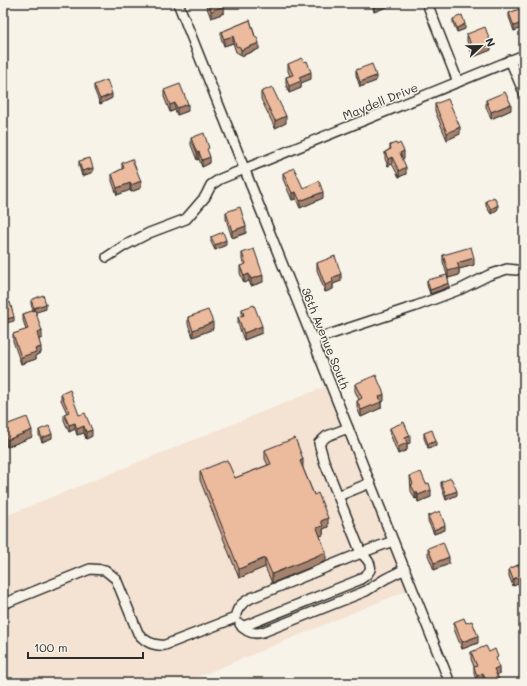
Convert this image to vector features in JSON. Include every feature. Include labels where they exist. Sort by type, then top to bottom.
[{"type":"street","name":"36th Avenue South","points":[[178,3],[450,683]]},
{"type":"street","points":[[427,3],[458,82]]},
{"type":"street","name":"Maydell Drive","points":[[106,257],[149,233],[186,219],[205,197],[211,185],[220,179],[524,55]]},
{"type":"street","points":[[510,60],[524,93]]},
{"type":"street","points":[[313,340],[416,306],[461,289],[489,275],[507,269],[516,270]]},
{"type":"street","points":[[242,627],[359,580],[369,574],[371,570],[369,563],[361,553],[324,461],[319,443],[327,436],[348,428]]},
{"type":"street","points":[[338,496],[370,483]]},
{"type":"street","points":[[235,618],[237,609],[242,603],[251,598],[393,541]]},
{"type":"street","points":[[3,604],[86,571],[97,569],[105,570],[116,579],[138,633],[142,639],[158,646],[165,645],[235,618]]},
{"type":"street","points":[[235,618],[249,633],[256,634],[366,591],[385,579],[405,570]]},
{"type":"shaded area","points":[[332,384],[413,588],[183,683],[3,683],[3,517]]},
{"type":"building","points":[[208,3],[222,3],[224,6],[211,11]]},
{"type":"building","points":[[524,7],[524,22],[514,26],[509,13]]},
{"type":"building","points":[[462,15],[465,24],[457,28],[453,19]]},
{"type":"building","points":[[250,20],[255,37],[259,43],[241,50],[240,47],[236,46],[233,36],[224,39],[221,32]]},
{"type":"building","points":[[485,27],[491,43],[473,50],[467,34]]},
{"type":"building","points":[[302,58],[304,62],[307,61],[311,72],[299,77],[301,81],[289,86],[286,77],[293,75],[288,64]]},
{"type":"building","points":[[372,64],[376,76],[360,82],[356,70]]},
{"type":"building","points":[[107,80],[112,94],[100,99],[94,85]]},
{"type":"building","points":[[180,84],[188,104],[177,108],[175,103],[170,105],[164,90]]},
{"type":"building","points":[[272,87],[286,116],[275,121],[261,92]]},
{"type":"building","points":[[505,92],[511,104],[491,112],[486,100]]},
{"type":"building","points":[[448,99],[460,127],[447,133],[435,104]]},
{"type":"building","points":[[204,133],[209,148],[207,149],[210,157],[202,160],[199,152],[197,153],[191,138]]},
{"type":"building","points":[[396,143],[397,145],[400,143],[404,151],[400,153],[406,167],[399,171],[392,157],[388,159],[385,152],[391,149],[390,145]]},
{"type":"building","points":[[90,158],[93,168],[82,171],[79,161]]},
{"type":"building","points":[[132,159],[141,181],[117,188],[112,174],[124,168],[122,163]]},
{"type":"building","points":[[294,168],[303,188],[319,181],[323,192],[300,201],[296,192],[292,193],[283,173]]},
{"type":"building","points":[[494,197],[498,205],[491,209],[486,201]]},
{"type":"building","points":[[240,207],[246,226],[232,231],[226,212]]},
{"type":"building","points":[[223,232],[226,240],[215,245],[211,237]]},
{"type":"building","points":[[471,247],[474,258],[457,263],[459,268],[448,271],[443,255]]},
{"type":"building","points":[[254,249],[263,275],[251,279],[249,274],[244,276],[240,266],[246,264],[242,253]]},
{"type":"building","points":[[335,256],[341,274],[332,278],[333,282],[325,285],[317,263]]},
{"type":"building","points":[[524,274],[524,289],[520,276]]},
{"type":"building","points":[[447,275],[449,283],[430,290],[427,280]]},
{"type":"building","points":[[43,295],[46,304],[34,308],[31,300]]},
{"type":"building","points":[[10,302],[14,317],[3,320],[3,304]]},
{"type":"building","points":[[254,305],[262,326],[244,333],[238,317],[244,315],[242,309]]},
{"type":"building","points":[[35,310],[42,331],[37,333],[41,347],[35,349],[36,352],[21,357],[13,334],[28,329],[23,314]]},
{"type":"building","points":[[208,310],[213,322],[193,330],[188,317]]},
{"type":"building","points":[[376,375],[384,394],[379,397],[381,402],[361,410],[357,401],[362,398],[355,384]]},
{"type":"building","points":[[70,390],[79,415],[85,413],[92,430],[86,432],[84,426],[77,429],[75,423],[69,425],[64,414],[69,412],[61,394]]},
{"type":"building","points":[[27,417],[32,430],[7,440],[3,426]]},
{"type":"building","points":[[404,422],[410,436],[405,438],[407,443],[398,447],[390,428]]},
{"type":"building","points":[[49,426],[52,434],[42,438],[39,430]]},
{"type":"building","points":[[432,430],[436,441],[428,444],[424,433]]},
{"type":"building","points":[[295,438],[303,459],[300,461],[314,495],[318,493],[328,518],[321,521],[323,526],[317,528],[326,552],[272,574],[265,558],[239,569],[200,471],[227,460],[235,478],[271,464],[265,450]]},
{"type":"building","points":[[421,472],[426,484],[429,483],[431,490],[418,495],[411,485],[413,484],[410,476]]},
{"type":"building","points":[[451,478],[457,491],[446,495],[441,482]]},
{"type":"building","points":[[440,511],[445,525],[434,530],[428,516]]},
{"type":"building","points":[[443,542],[449,557],[434,563],[428,548]]},
{"type":"building","points":[[523,563],[523,589],[518,577],[513,579],[509,569]]},
{"type":"building","points":[[464,618],[466,623],[472,621],[478,636],[462,642],[454,622]]},
{"type":"building","points":[[486,646],[489,652],[495,649],[499,667],[494,669],[500,683],[487,683],[483,673],[477,676],[474,667],[477,666],[471,652]]}]
